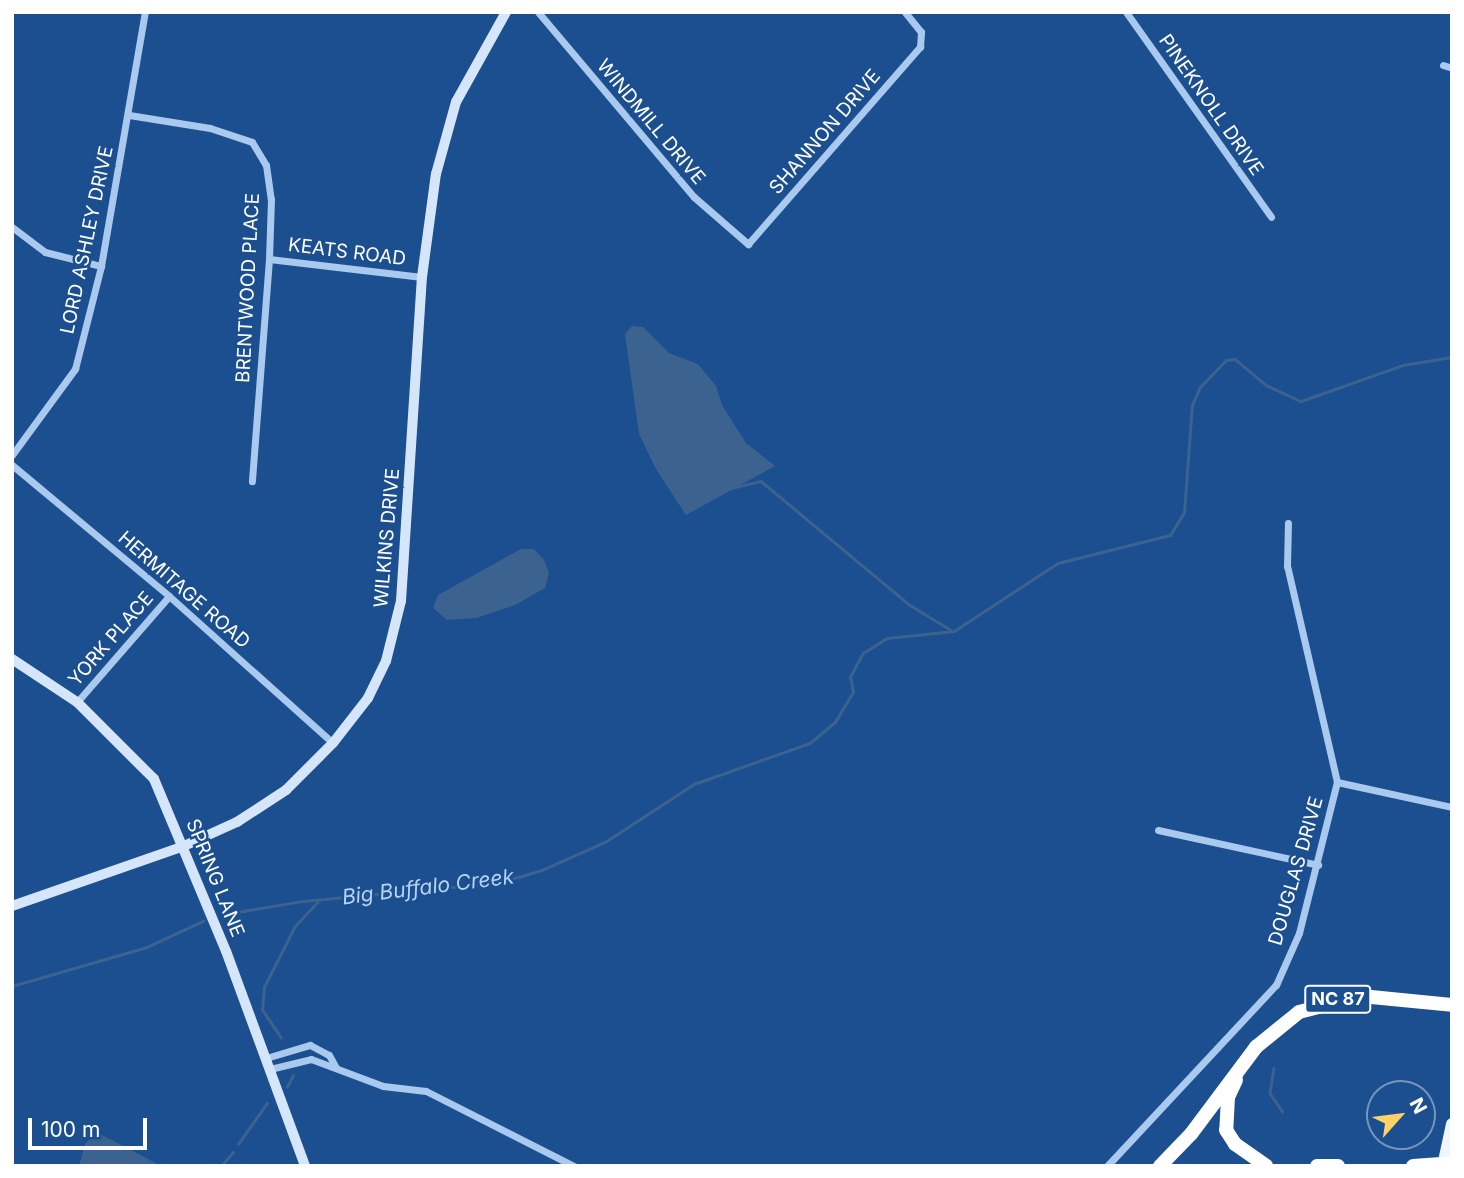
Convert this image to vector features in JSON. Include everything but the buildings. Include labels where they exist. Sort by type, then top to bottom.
[{"type":"highway","name":"NC 87","points":[[1266,1166],[1235,1144],[1226,1130],[1228,1097],[1246,1061],[1277,1027],[1299,1012],[1335,999],[1388,996],[1452,1005]]},
{"type":"highway","points":[[1160,1166],[1191,1134],[1246,1061]]},
{"type":"highway","points":[[1413,1166],[1452,1163]]},
{"type":"highway","points":[[1317,1166],[1338,1166]]},
{"type":"main road","points":[[1443,1166],[1452,1125]]},
{"type":"street","name":"LORD ASHLEY DRIVE","points":[[12,455],[75,369],[101,267],[145,12]]},
{"type":"street","name":"WILKINS DRIVE","points":[[12,906],[184,846],[237,822],[286,790],[333,743],[372,690],[386,661],[401,601],[422,276],[436,174],[456,102],[506,12]]},
{"type":"street","name":"WINDMILL DRIVE","points":[[538,12],[694,197],[748,244]]},
{"type":"street","name":"SHANNON DRIVE","points":[[748,244],[923,39],[905,12]]},
{"type":"street","name":"PINEKNOLL DRIVE","points":[[1126,12],[1271,217]]},
{"type":"street","points":[[1443,65],[1452,68]]},
{"type":"street","name":"BRENTWOOD PLACE","points":[[129,115],[210,128],[252,142],[266,164],[271,199],[269,259],[252,481]]},
{"type":"street","points":[[12,227],[45,252],[101,267]]},
{"type":"street","name":"KEATS ROAD","points":[[269,259],[422,276]]},
{"type":"street","name":"HERMITAGE ROAD","points":[[12,465],[169,596],[333,743]]},
{"type":"street","name":"DOUGLAS DRIVE","points":[[1107,1166],[1276,985],[1299,933],[1337,782],[1287,566],[1288,523]]},
{"type":"street","name":"YORK PLACE","points":[[77,702],[169,596]]},
{"type":"street","name":"SPRING LANE","points":[[12,659],[77,702],[154,779],[184,846],[305,1166]]},
{"type":"street","points":[[1337,782],[1452,807]]},
{"type":"street","points":[[1158,830],[1318,865]]},
{"type":"street","points":[[268,1063],[310,1045],[329,1055],[335,1066]]},
{"type":"street","points":[[268,1063],[300,1058],[335,1066],[353,1077],[383,1086],[425,1091],[575,1166]]},
{"type":"water","points":[[632,326],[643,327],[669,353],[698,364],[716,386],[722,405],[746,443],[775,466],[686,515],[656,469],[639,434],[625,334]]},
{"type":"water","points":[[521,549],[534,549],[544,560],[549,573],[545,588],[515,605],[476,618],[447,620],[433,608],[438,595]]},
{"type":"water","points":[[96,1132],[161,1166],[79,1166],[85,1144]]},
{"type":"waterway","name":"Big Buffalo Creek","points":[[225,914],[303,901],[498,883],[542,870],[605,842],[694,784],[810,743],[835,722],[853,692],[850,677],[863,653],[887,638],[954,631],[1058,563],[1170,535],[1184,513],[1192,405],[1200,387],[1226,360],[1235,359],[1266,385],[1301,401],[1403,365],[1452,357]]},
{"type":"waterway","points":[[731,488],[761,481],[910,605],[951,630]]},
{"type":"waterway","points":[[281,1038],[262,1010],[264,987],[295,926],[319,900]]},
{"type":"waterway","name":"Big Buffalo Creek","points":[[12,986],[147,947],[203,921]]},
{"type":"waterway","points":[[1274,1068],[1270,1093],[1282,1111]]},
{"type":"waterway","points":[[287,1087],[293,1075]]},
{"type":"waterway","points":[[238,1144],[267,1103]]},
{"type":"waterway","points":[[221,1166],[233,1152]]}]
